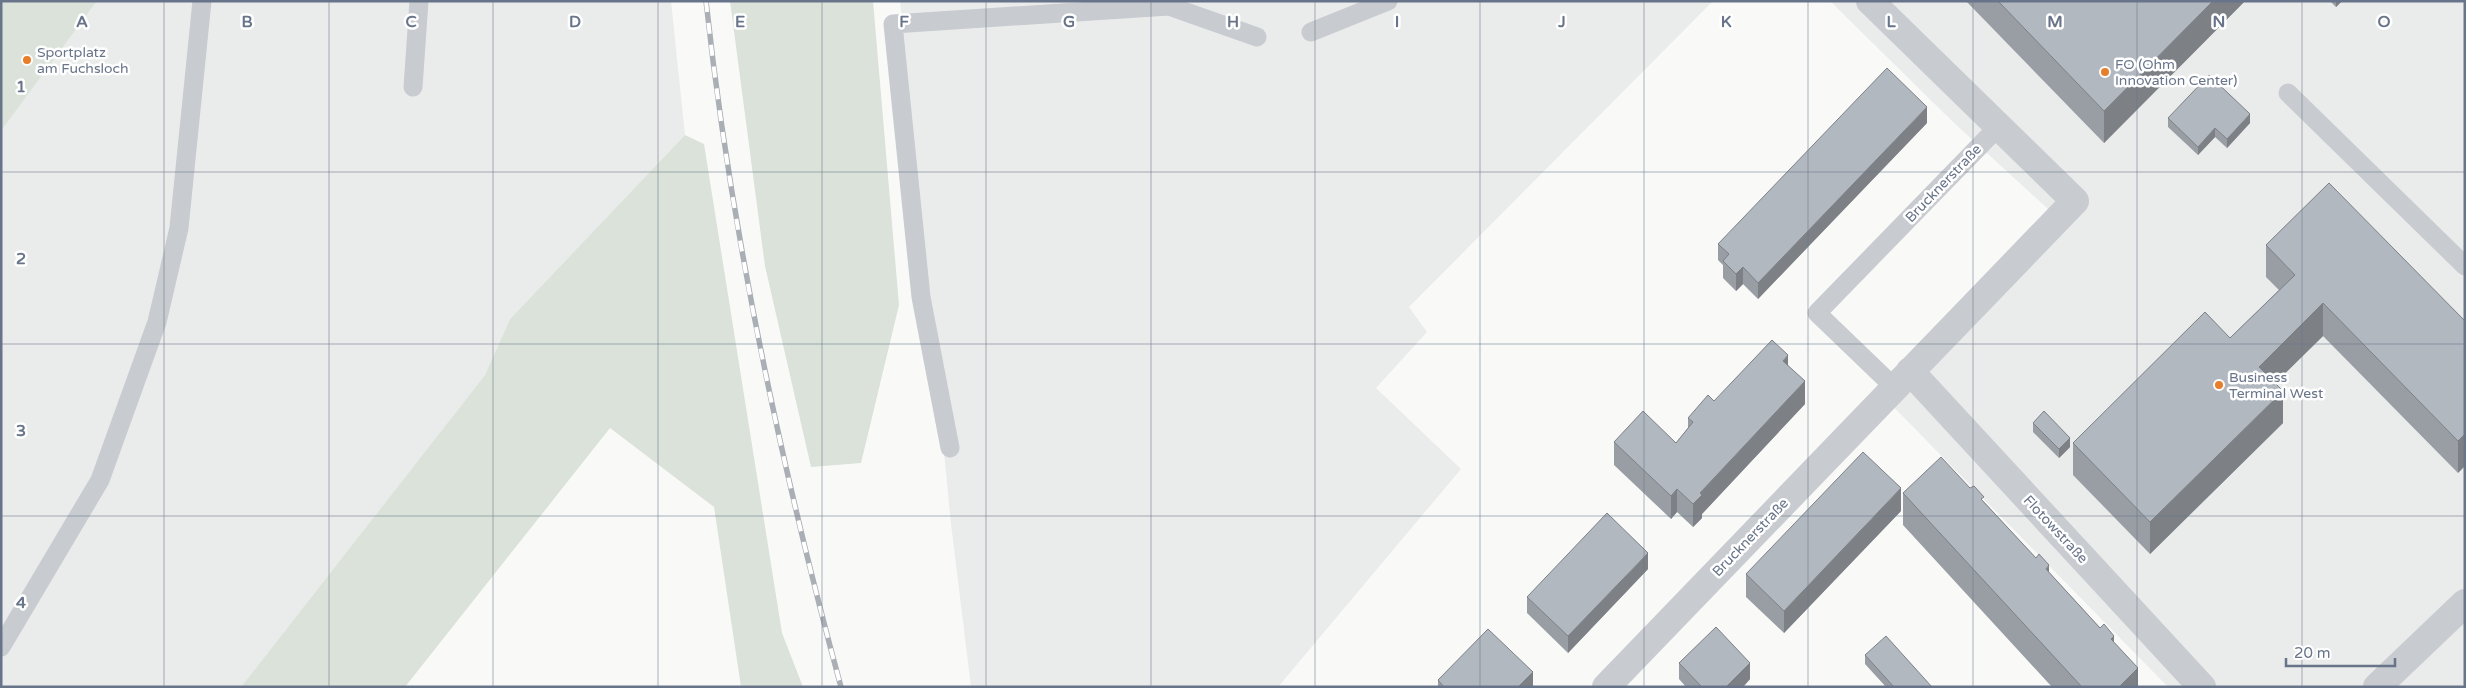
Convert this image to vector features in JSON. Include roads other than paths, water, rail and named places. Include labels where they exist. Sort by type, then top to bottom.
[{"type":"street","name":"Brucknerstraße","points":[[1606,687],[2075,201],[1870,1]]},
{"type":"street","name":"Flotowstraße","points":[[1902,379],[2202,687]]},
{"type":"street","points":[[2377,687],[2465,603]]},
{"type":"lane","points":[[1,647],[100,480],[158,322],[179,228],[202,1]]},
{"type":"lane","points":[[413,87],[420,1]]},
{"type":"lane","points":[[1311,32],[1388,1]]},
{"type":"lane","points":[[950,448],[921,297],[892,24],[1169,6],[1257,37]]},
{"type":"lane","points":[[2288,93],[2465,266]]},
{"type":"lane","name":"Brucknerstraße","points":[[1902,379],[1816,313],[1999,126]]},
{"type":"railway","points":[[706,1],[716,88],[729,174],[760,347],[798,518],[841,687]]},
{"type":"place","name":"Sportplatz am Fuchsloch","points":[[27,60]]},
{"type":"place","name":"FO (Ohm Innovation Center)","points":[[2105,72]]},
{"type":"place","name":"Business Terminal West","points":[[2219,385]]}]
